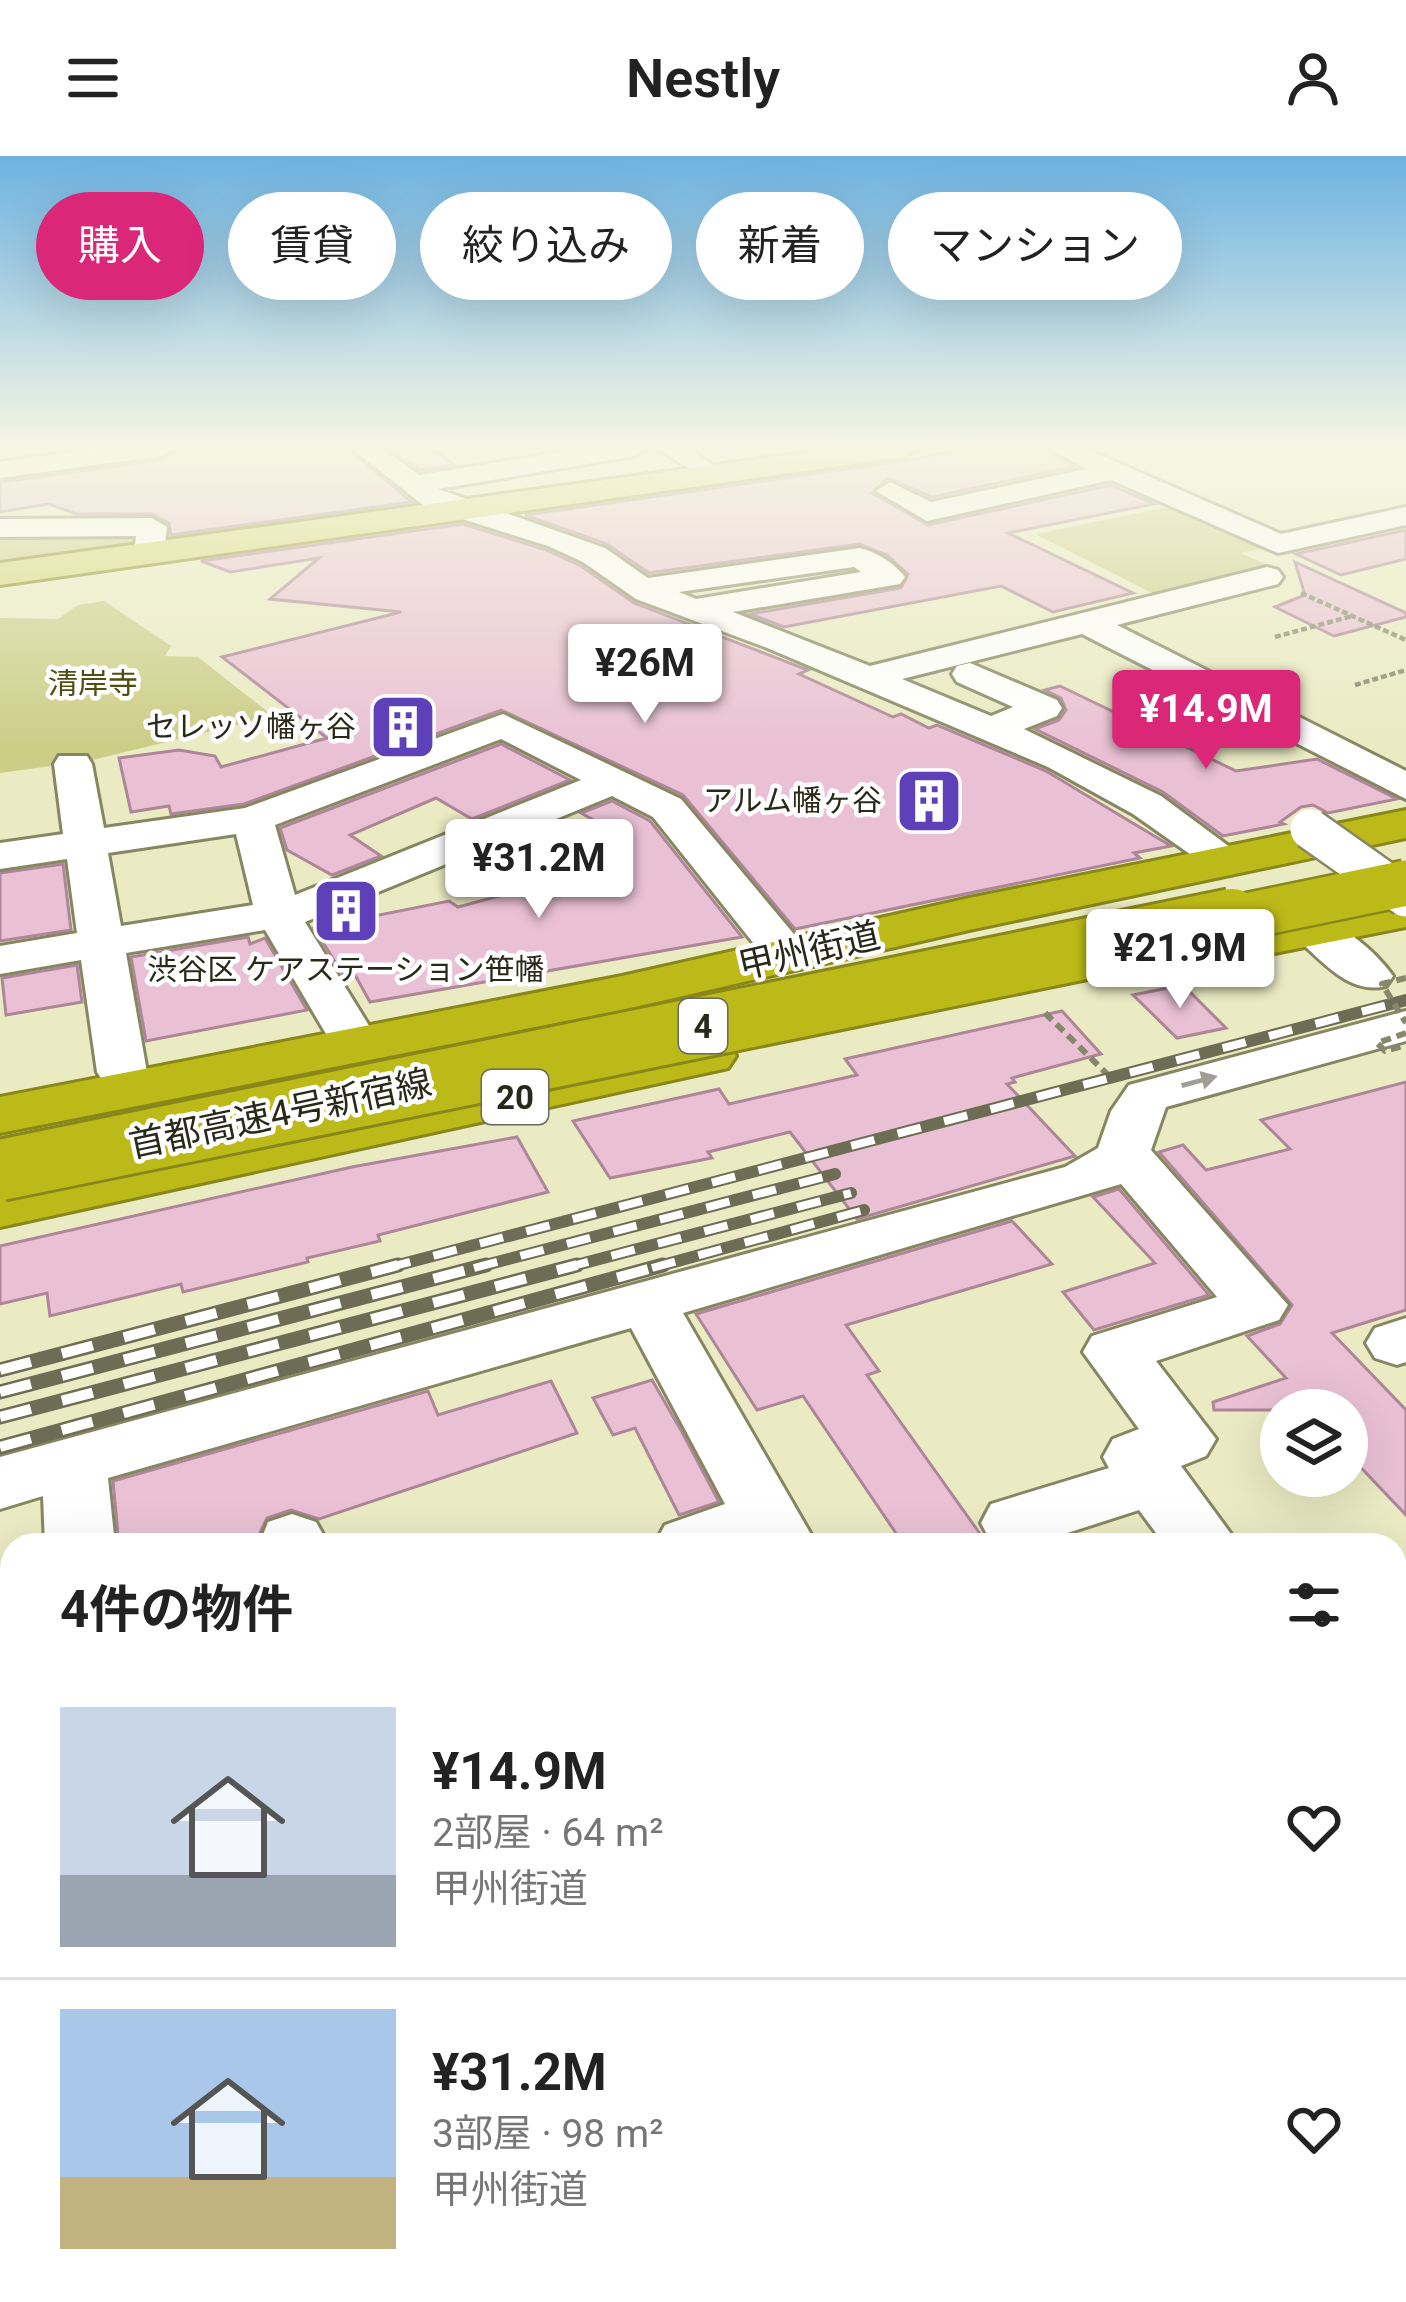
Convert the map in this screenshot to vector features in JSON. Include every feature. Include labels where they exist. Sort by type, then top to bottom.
[{"type":"highway","name":"甲州街道","points":[[0,1115],[622,993],[969,914],[1406,824]]},
{"type":"highway","points":[[969,914],[1406,846]]},
{"type":"highway","name":"首都高速4号新宿線","points":[[0,1135],[1406,846]]},
{"type":"highway","points":[[1035,997],[1406,884]]},
{"type":"highway","name":"首都高速4号新宿線","points":[[0,1170],[1406,884]]},
{"type":"highway","name":"甲州街道","points":[[0,1188],[653,1054],[1035,997],[1406,911]]},
{"type":"highway","name":"20","points":[[0,1096],[969,914]]},
{"type":"highway","name":"20","points":[[0,1206],[1035,997]]},
{"type":"main road","points":[[0,574],[188,548]]},
{"type":"street","points":[[148,554],[149,548]]},
{"type":"street","points":[[574,548],[594,555],[640,588],[1106,781],[1229,862]]},
{"type":"street","points":[[1382,548],[1394,553]]},
{"type":"street","points":[[640,588],[860,557],[889,577],[692,608]]},
{"type":"street","points":[[866,678],[1267,577]]},
{"type":"street","points":[[1085,622],[1242,699],[1406,788]]},
{"type":"street","points":[[970,674],[1044,708],[990,730]]},
{"type":"street","points":[[0,856],[254,819],[503,725],[667,808],[782,949]]},
{"type":"street","points":[[73,764],[122,1072]]},
{"type":"street","points":[[0,960],[278,914],[615,780]]},
{"type":"street","points":[[254,819],[278,914],[346,1029]]},
{"type":"street","points":[[1310,829],[1406,897]]},
{"type":"street","points":[[1314,930],[1388,977]]},
{"type":"street","points":[[0,1483],[1048,1190],[1108,1170],[1147,1096],[1406,1027]]},
{"type":"street","points":[[1132,1129],[1142,1178],[1258,1305],[1114,1352],[1184,1439],[1136,1457],[1194,1533]]},
{"type":"street","points":[[646,1300],[775,1531]]},
{"type":"street","points":[[74,1463],[79,1533]]},
{"type":"street","points":[[1015,1523],[1152,1480]]},
{"type":"path","points":[[1267,577],[1406,640]]},
{"type":"path","points":[[1275,637],[1353,616]]},
{"type":"path","points":[[1355,685],[1406,670]]},
{"type":"path","points":[[1388,977],[1382,984],[1406,1027],[1377,1043],[1385,1052],[1406,1045]]},
{"type":"path","points":[[1035,997],[1132,1129]]},
{"type":"green space","points":[[0,548],[118,548],[0,565]]},
{"type":"green space","points":[[1063,548],[1261,548],[1241,553],[1276,569],[1156,595]]},
{"type":"green space","name":"清岸寺","points":[[104,601],[171,646],[165,656],[198,657],[273,716],[88,761],[0,773],[0,618],[58,619],[78,605]]},
{"type":"building","points":[[292,548],[540,548],[581,566],[634,603],[808,670],[799,674],[893,717],[901,714],[929,728],[937,725],[1046,771],[1171,846],[1134,853],[1140,858],[795,929],[683,795],[501,710],[244,804],[171,814],[169,806],[131,812],[119,758],[179,750],[215,756],[221,767],[327,738],[222,657],[401,612],[270,599],[319,558],[230,572],[201,561]]},
{"type":"building","points":[[613,548],[829,548],[649,573]]},
{"type":"building","points":[[870,548],[1040,548],[1133,593],[1053,612],[1001,586],[784,627],[750,614],[901,588],[908,574],[887,555]]},
{"type":"building","points":[[1323,548],[1406,548],[1406,559],[1341,575],[1296,554]]},
{"type":"building","points":[[1295,562],[1406,617],[1334,636],[1275,607],[1305,595]]},
{"type":"building","points":[[1060,686],[1236,771],[1317,759],[1397,799],[1328,813],[1313,805],[1301,807],[1280,822],[1284,824],[1223,836],[1163,792],[1035,729],[1059,720],[1066,710],[1061,698],[1045,690]]},
{"type":"building","points":[[501,744],[570,780],[472,819],[436,798],[350,835],[381,856],[332,875],[287,850],[280,828]]},
{"type":"building","points":[[612,801],[650,821],[742,937],[370,1002],[355,975],[347,981],[314,928],[449,901],[458,907],[573,876],[565,872],[615,832],[581,813]]},
{"type":"building","points":[[63,864],[71,930],[0,941],[0,873]]},
{"type":"building","points":[[248,937],[250,944],[265,938],[307,1010],[146,1041],[131,957]]},
{"type":"building","points":[[77,965],[82,1002],[6,1015],[2,978]]},
{"type":"building","points":[[1183,985],[1226,1028],[1177,1038],[1133,995]]},
{"type":"building","points":[[1062,1011],[1101,1054],[1012,1078],[1015,1082],[1007,1084],[1075,1156],[857,1219],[790,1132],[708,1152],[712,1158],[610,1178],[573,1121],[719,1089],[729,1104],[857,1075],[845,1059]]},
{"type":"building","points":[[1406,1082],[1406,1310],[1332,1333],[1406,1410],[1406,1515],[1368,1475],[1368,1389],[1260,1389],[1260,1410],[1214,1410],[1213,1402],[1286,1378],[1247,1336],[1280,1324],[1292,1305],[1159,1152],[1183,1145],[1206,1170],[1290,1149],[1261,1120]]},
{"type":"building","points":[[517,1137],[548,1192],[378,1235],[380,1241],[307,1258],[308,1262],[183,1292],[181,1284],[50,1316],[47,1293],[0,1304],[0,1246],[352,1167]]},
{"type":"building","points":[[1119,1189],[1209,1295],[1094,1330],[1063,1292],[1155,1263],[1093,1197]]},
{"type":"building","points":[[1012,1221],[1052,1264],[846,1325],[879,1371],[867,1375],[979,1533],[896,1533],[803,1396],[757,1410],[696,1314]]},
{"type":"building","points":[[652,1380],[719,1502],[679,1515],[635,1428],[613,1435],[593,1398]]},
{"type":"building","points":[[551,1381],[577,1433],[319,1519],[291,1510],[267,1518],[260,1533],[118,1533],[113,1481],[428,1391],[438,1415]]},
{"type":"railway","points":[[387,1268],[1406,1000]]},
{"type":"railway","points":[[474,1268],[835,1174]]},
{"type":"railway","points":[[565,1268],[851,1193]]},
{"type":"railway","points":[[652,1268],[864,1210]]},
{"type":"railway","points":[[0,1370],[398,1265]]},
{"type":"railway","points":[[0,1392],[486,1265]]},
{"type":"railway","points":[[0,1417],[577,1265]]},
{"type":"railway","points":[[0,1447],[663,1265]]},
{"type":"place","name":"セレッソ幡ヶ谷","points":[[403,727]]},
{"type":"place","name":"アルム幡ヶ谷","points":[[929,801]]},
{"type":"place","name":"渋谷区 ケアステーション笹幡","points":[[346,911]]}]
